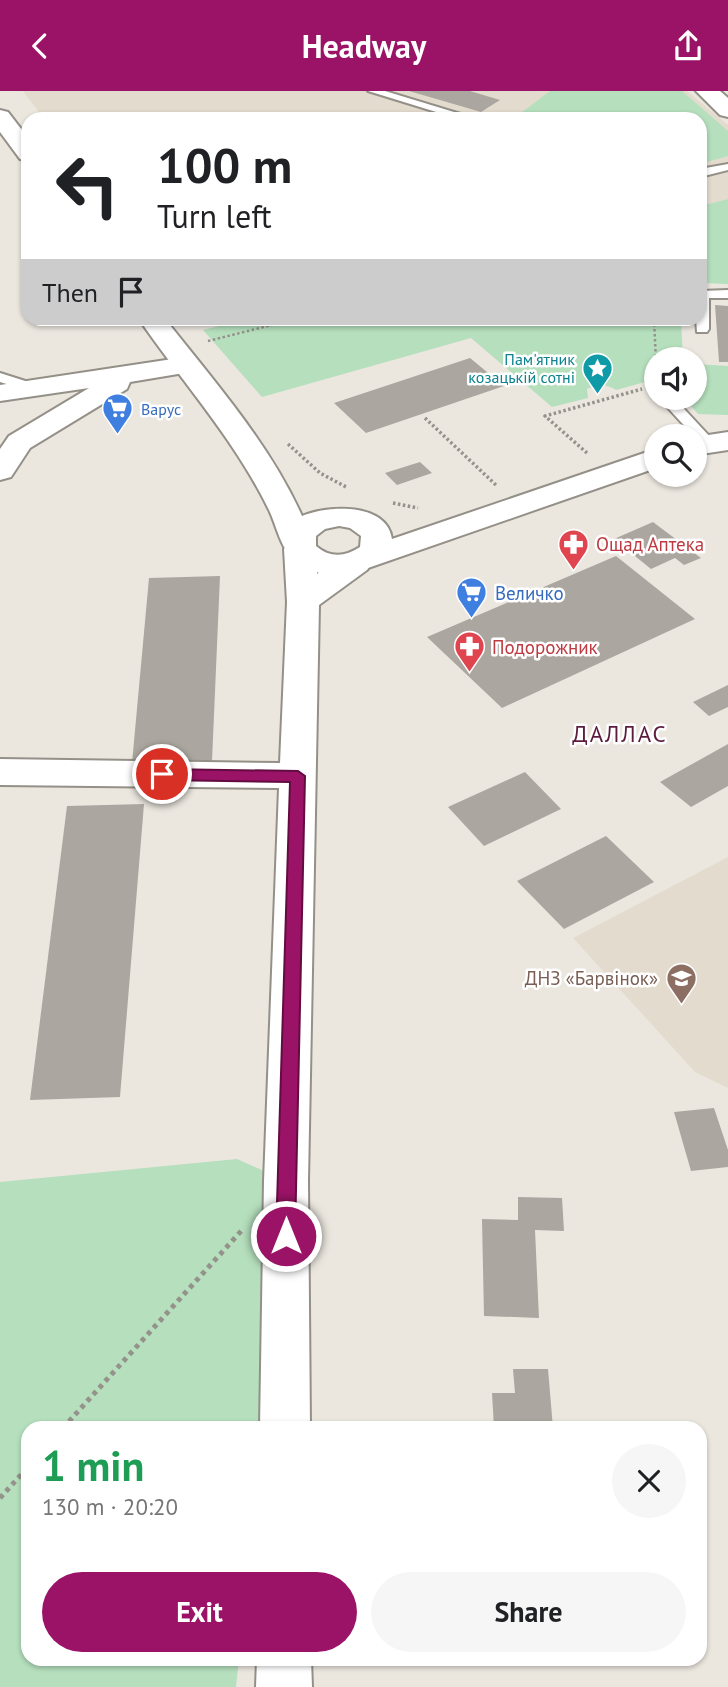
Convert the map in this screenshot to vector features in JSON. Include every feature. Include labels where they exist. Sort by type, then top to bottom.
[{"type":"street","points":[[707,91],[728,110]]},
{"type":"street","points":[[0,117],[21,145]]},
{"type":"street","points":[[157,326],[262,469],[290,520],[299,545],[316,561],[328,565],[361,560],[644,462]]},
{"type":"street","points":[[0,393],[186,365]]},
{"type":"street","points":[[0,471],[19,442],[88,399],[141,371]]},
{"type":"street","points":[[262,469],[306,498],[461,526]]},
{"type":"street","points":[[285,1421],[286,1181],[303,602],[300,533],[315,521],[362,507]]},
{"type":"street","points":[[303,602],[336,575],[375,551],[377,535],[362,507]]},
{"type":"street","points":[[0,772],[298,776]]},
{"type":"street","points":[[284,1666],[284,1687]]},
{"type":"lane","points":[[373,91],[446,112]]},
{"type":"lane","points":[[707,172],[728,167]]},
{"type":"lane","points":[[707,294],[728,294]]},
{"type":"lane","points":[[0,377],[33,388]]},
{"type":"lane","points":[[678,410],[710,443]]},
{"type":"path","points":[[213,352],[205,342],[268,326]]},
{"type":"path","points":[[654,326],[655,347]]},
{"type":"path","points":[[578,461],[591,457],[545,416],[644,389]]},
{"type":"path","points":[[425,418],[501,490]]},
{"type":"path","points":[[283,439],[362,507],[427,509]]},
{"type":"path","points":[[69,1421],[286,1181]]},
{"type":"path","points":[[0,1498],[21,1475]]},
{"type":"shaded area","points":[[23,91],[687,91],[728,125],[728,199],[707,204],[707,112],[39,112]]},
{"type":"shaded area","name":"ДНЗ «Барвінок»","points":[[728,857],[728,1088],[695,1072],[573,938]]},
{"type":"green space","points":[[550,91],[682,91],[706,112],[522,112]]},
{"type":"green space","points":[[707,113],[728,131],[728,156],[707,162]]},
{"type":"green space","points":[[728,199],[728,284],[707,283],[707,204]]},
{"type":"green space","points":[[219,326],[681,326],[682,347],[644,347],[644,382],[616,390],[594,386],[587,389],[588,398],[552,407],[471,338],[262,397],[203,330]]},
{"type":"green space","points":[[707,365],[728,366],[728,415],[698,414],[694,410],[707,410]]},
{"type":"green space","points":[[237,1159],[282,1179],[261,1421],[21,1421],[21,1666],[238,1666],[236,1687],[0,1687],[0,1182]]},
{"type":"building","points":[[409,91],[470,91],[500,100],[481,112]]},
{"type":"building","points":[[715,305],[728,306],[728,362],[719,362]]},
{"type":"building","points":[[470,358],[504,386],[366,433],[334,403]]},
{"type":"building","points":[[420,462],[432,473],[397,485],[385,473]]},
{"type":"building","points":[[653,522],[701,558],[684,565],[675,558],[651,569],[614,539]]},
{"type":"building","points":[[616,556],[695,619],[502,708],[427,637]]},
{"type":"building","points":[[220,576],[212,761],[132,763],[149,578]]},
{"type":"building","points":[[728,685],[728,707],[709,716],[693,702]]},
{"type":"building","points":[[728,744],[728,786],[691,807],[660,782]]},
{"type":"building","points":[[525,772],[561,809],[484,846],[448,807]]},
{"type":"building","points":[[144,804],[120,1097],[30,1100],[67,806]]},
{"type":"building","points":[[606,836],[654,882],[564,929],[517,881]]},
{"type":"building","points":[[714,1108],[728,1150],[728,1167],[691,1171],[674,1112]]},
{"type":"building","points":[[518,1197],[562,1198],[564,1231],[535,1230],[539,1318],[484,1316],[482,1219],[518,1220]]},
{"type":"building","points":[[513,1369],[548,1369],[552,1421],[494,1421],[492,1393],[515,1393]]},
{"type":"place","name":"Пам'ятник козацькій сотні","points":[[598,395]]},
{"type":"place","name":"Варус","points":[[118,436]]},
{"type":"place","name":"Ощад Аптека","points":[[573,571]]},
{"type":"place","name":"Величко","points":[[472,620]]},
{"type":"place","name":"Подорожник","points":[[469,674]]},
{"type":"place","name":"ДНЗ «Барвінок»","points":[[681,1005]]},
{"type":"district","name":"ДАЛЛАС","points":[[620,733]]},
{"type":"route","points":[[162,774],[298,776],[286,1236]]}]
